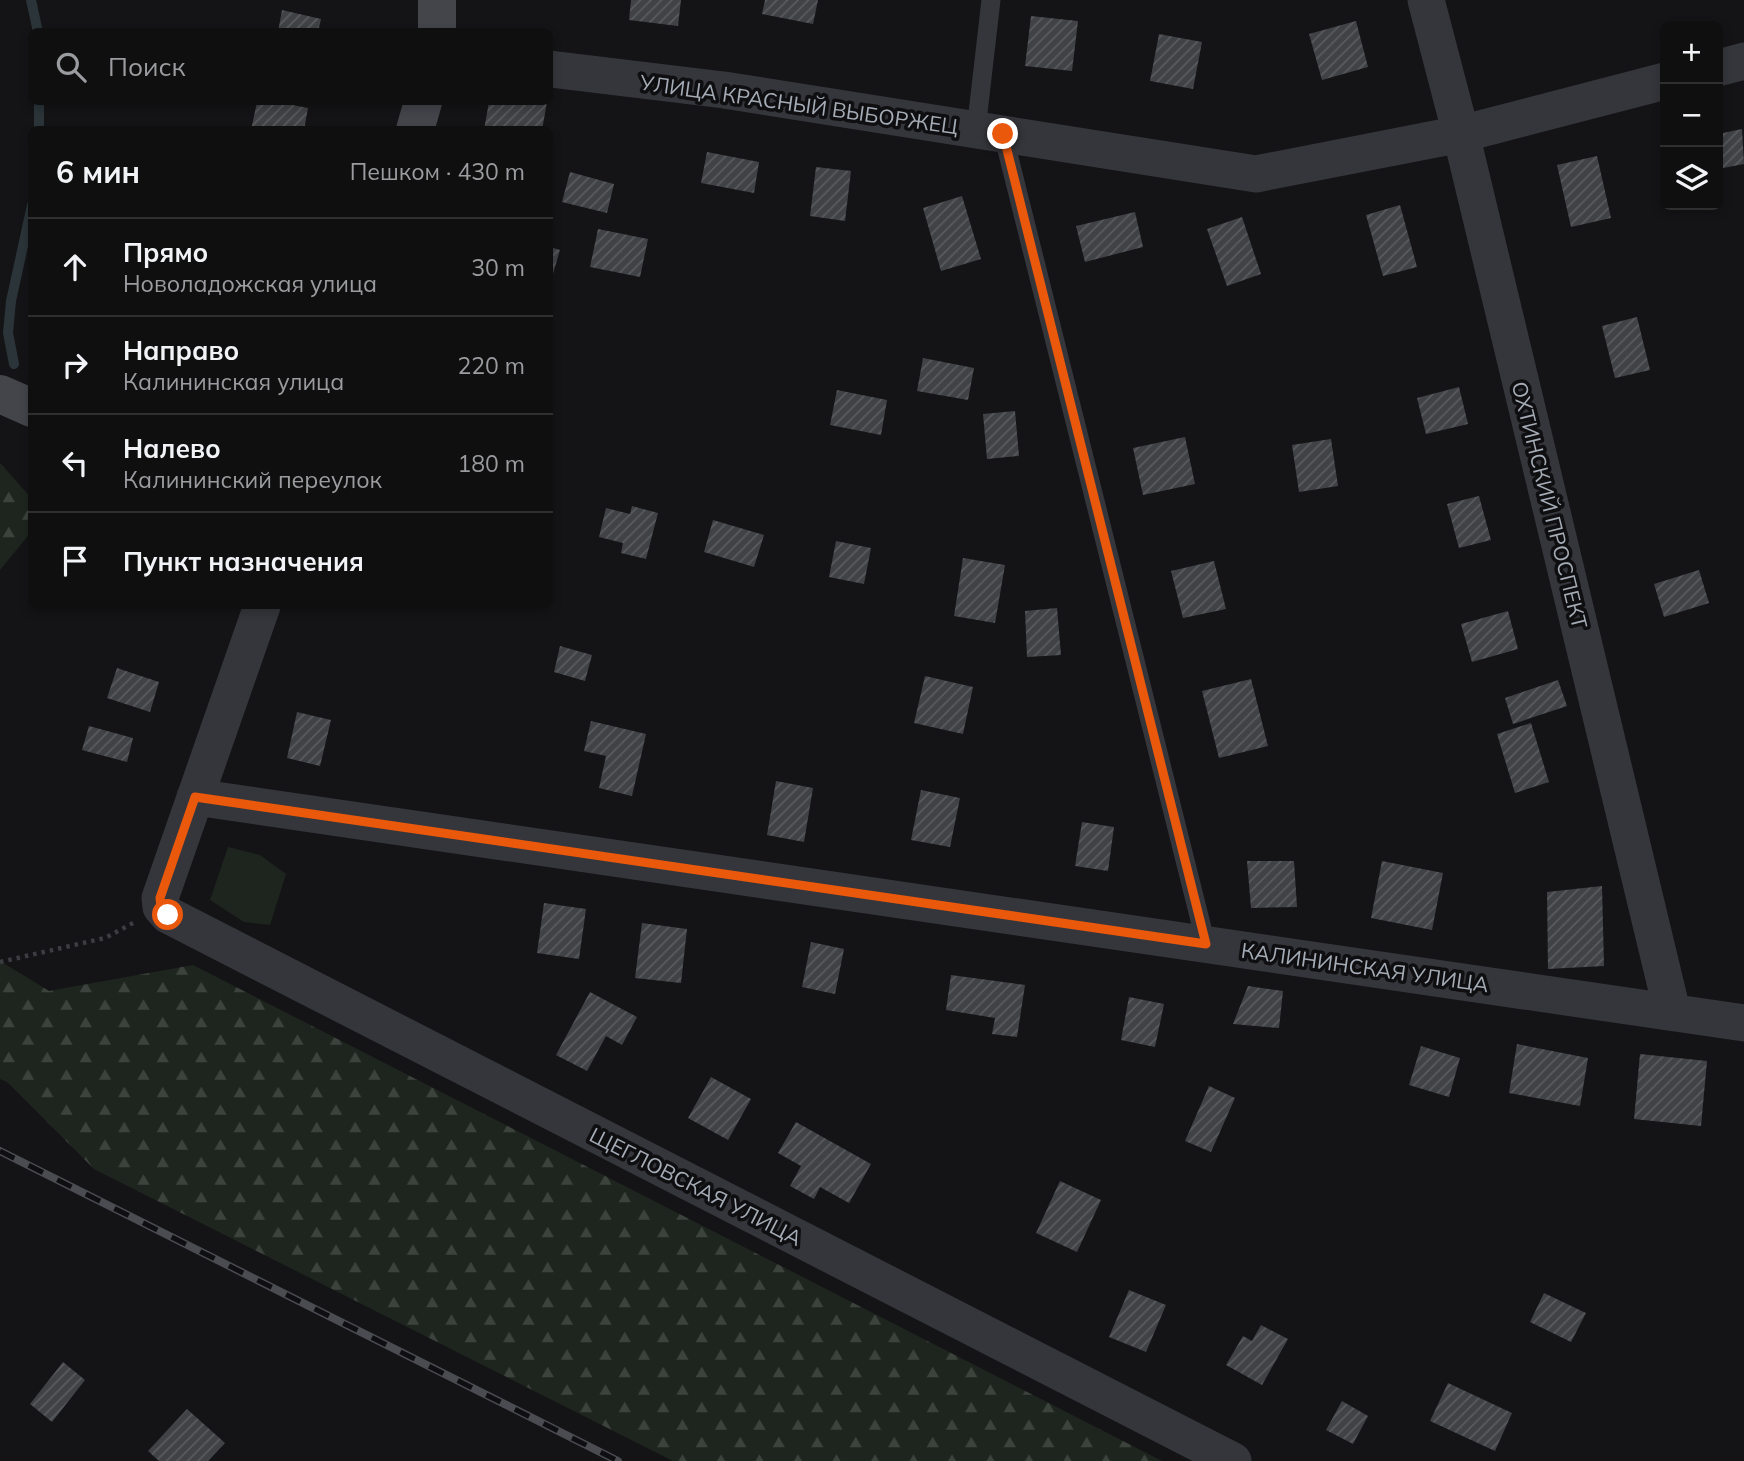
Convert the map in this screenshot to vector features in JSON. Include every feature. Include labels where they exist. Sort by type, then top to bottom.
[{"type":"street","points":[[437,0],[437,28]]},
{"type":"street","name":"ОХТИНСКИЙ ПРОСПЕКТ","points":[[1426,0],[1461,134],[1672,1011]]},
{"type":"street","points":[[1723,67],[1744,61]]},
{"type":"street","name":"УЛИЦА КРАСНЫЙ ВЫБОРЖЕЦ","points":[[553,69],[724,90],[1256,174],[1461,134],[1660,82]]},
{"type":"street","points":[[416,126],[422,105]]},
{"type":"street","points":[[161,907],[160,898],[261,609]]},
{"type":"street","name":"КАЛИНИНСКАЯ УЛИЦА","points":[[195,797],[1744,1023]]},
{"type":"street","name":"ЩЕГЛОВСКАЯ УЛИЦА","points":[[161,907],[168,915],[1233,1461]]},
{"type":"lane","points":[[991,0],[989,132],[1206,944]]},
{"type":"path","points":[[0,962],[105,938],[161,907]]},
{"type":"green space","points":[[0,463],[28,494],[28,536],[0,570]]},
{"type":"green space","points":[[228,847],[260,855],[286,874],[270,925],[244,922],[210,900]]},
{"type":"green space","points":[[0,961],[49,991],[193,965],[1162,1461],[673,1461],[94,1169],[7,1082],[0,1079]]},
{"type":"building","points":[[631,0],[681,0],[678,26],[629,20]]},
{"type":"building","points":[[765,0],[818,0],[813,24],[762,14]]},
{"type":"building","points":[[282,10],[321,19],[319,28],[279,28]]},
{"type":"building","points":[[1031,16],[1078,21],[1072,71],[1025,66]]},
{"type":"building","points":[[1356,21],[1368,67],[1322,80],[1309,34]]},
{"type":"building","points":[[1159,34],[1202,42],[1193,89],[1150,81]]},
{"type":"building","points":[[256,105],[308,108],[305,126],[252,126]]},
{"type":"building","points":[[488,105],[546,105],[543,126],[485,126]]},
{"type":"building","points":[[1742,129],[1744,164],[1723,168],[1723,133]]},
{"type":"building","points":[[707,152],[759,162],[754,193],[701,183]]},
{"type":"building","points":[[1597,156],[1611,218],[1571,227],[1557,165]]},
{"type":"building","points":[[816,167],[851,171],[845,221],[810,216]]},
{"type":"building","points":[[570,172],[614,184],[607,213],[562,202]]},
{"type":"building","points":[[962,196],[981,259],[941,271],[923,208]]},
{"type":"building","points":[[1400,205],[1417,267],[1383,276],[1366,215]]},
{"type":"building","points":[[1135,212],[1143,247],[1085,262],[1076,226]]},
{"type":"building","points":[[1242,217],[1261,274],[1227,286],[1207,229]]},
{"type":"building","points":[[598,229],[648,239],[640,277],[590,267]]},
{"type":"building","points":[[553,248],[560,250],[553,274]]},
{"type":"building","points":[[1637,317],[1650,370],[1615,378],[1602,326]]},
{"type":"building","points":[[923,358],[974,368],[968,400],[917,391]]},
{"type":"building","points":[[1459,387],[1468,424],[1426,434],[1417,398]]},
{"type":"building","points":[[837,390],[887,400],[881,435],[830,425]]},
{"type":"building","points":[[1015,411],[1019,456],[987,459],[983,414]]},
{"type":"building","points":[[1185,437],[1195,484],[1143,495],[1133,448]]},
{"type":"building","points":[[1331,439],[1338,486],[1299,492],[1292,445]]},
{"type":"building","points":[[1479,496],[1491,540],[1459,548],[1447,504]]},
{"type":"building","points":[[632,506],[658,513],[646,559],[621,553],[623,543],[599,537],[606,508],[630,514]]},
{"type":"building","points":[[713,520],[764,535],[754,567],[704,552]]},
{"type":"building","points":[[836,541],[871,548],[864,584],[829,577]]},
{"type":"building","points":[[963,558],[1005,565],[995,623],[954,616]]},
{"type":"building","points":[[1214,561],[1226,609],[1183,618],[1171,571]]},
{"type":"building","points":[[1699,570],[1709,603],[1664,617],[1654,584]]},
{"type":"building","points":[[1057,608],[1061,655],[1027,657],[1025,611]]},
{"type":"building","points":[[1508,611],[1518,649],[1472,662],[1461,624]]},
{"type":"building","points":[[560,646],[592,655],[585,681],[554,672]]},
{"type":"building","points":[[117,668],[159,682],[150,712],[107,698]]},
{"type":"building","points":[[925,676],[973,687],[963,734],[914,723]]},
{"type":"building","points":[[1251,679],[1268,746],[1219,758],[1202,691]]},
{"type":"building","points":[[1558,680],[1567,706],[1513,724],[1505,698]]},
{"type":"building","points":[[297,712],[331,720],[320,766],[287,758]]},
{"type":"building","points":[[591,721],[646,734],[632,796],[599,788],[606,756],[584,751]]},
{"type":"building","points":[[1531,723],[1549,782],[1515,793],[1497,734]]},
{"type":"building","points":[[89,726],[133,738],[127,762],[82,750]]},
{"type":"building","points":[[776,781],[813,788],[804,842],[767,835]]},
{"type":"building","points":[[921,790],[960,798],[950,847],[911,840]]},
{"type":"building","points":[[1082,822],[1114,827],[1108,871],[1075,866]]},
{"type":"building","points":[[1247,861],[1294,861],[1297,907],[1251,908]]},
{"type":"building","points":[[1382,861],[1443,873],[1432,930],[1371,918]]},
{"type":"building","points":[[1602,886],[1604,966],[1548,969],[1547,892]]},
{"type":"building","points":[[544,903],[586,909],[579,959],[537,953]]},
{"type":"building","points":[[642,923],[687,929],[681,983],[635,978]]},
{"type":"building","points":[[811,942],[844,949],[835,994],[802,987]]},
{"type":"building","points":[[951,975],[1025,985],[1017,1037],[992,1034],[995,1018],[946,1010]]},
{"type":"building","points":[[1248,986],[1283,991],[1279,1028],[1233,1024]]},
{"type":"building","points":[[590,992],[637,1017],[622,1045],[606,1036],[587,1071],[556,1055]]},
{"type":"building","points":[[1129,997],[1164,1004],[1155,1047],[1121,1040]]},
{"type":"building","points":[[1517,1044],[1588,1058],[1580,1106],[1509,1093]]},
{"type":"building","points":[[1421,1046],[1460,1058],[1449,1097],[1409,1085]]},
{"type":"building","points":[[1640,1054],[1707,1061],[1701,1126],[1634,1119]]},
{"type":"building","points":[[711,1077],[751,1099],[728,1140],[688,1118]]},
{"type":"building","points":[[1209,1086],[1235,1098],[1211,1152],[1185,1141]]},
{"type":"building","points":[[796,1122],[871,1164],[849,1203],[820,1187],[814,1199],[790,1186],[801,1166],[778,1153]]},
{"type":"building","points":[[1060,1181],[1101,1200],[1077,1252],[1036,1233]]},
{"type":"building","points":[[1129,1290],[1166,1305],[1146,1352],[1109,1337]]},
{"type":"building","points":[[1544,1293],[1586,1313],[1571,1342],[1530,1322]]},
{"type":"building","points":[[1261,1325],[1288,1339],[1262,1385],[1226,1365],[1243,1336],[1252,1341]]},
{"type":"building","points":[[63,1362],[85,1380],[52,1422],[30,1404]]},
{"type":"building","points":[[1448,1383],[1512,1413],[1495,1451],[1430,1421]]},
{"type":"building","points":[[1342,1401],[1368,1416],[1353,1444],[1326,1430]]},
{"type":"building","points":[[187,1409],[225,1443],[208,1461],[159,1461],[148,1451]]},
{"type":"waterway","points":[[31,0],[37,28]]},
{"type":"waterway","points":[[39,105],[39,126]]},
{"type":"waterway","points":[[14,364],[8,333],[11,301],[28,223]]},
{"type":"railway","points":[[0,1151],[618,1461]]},
{"type":"route","points":[[168,915],[161,907],[160,898],[195,797],[1206,944],[1003,134]]}]
